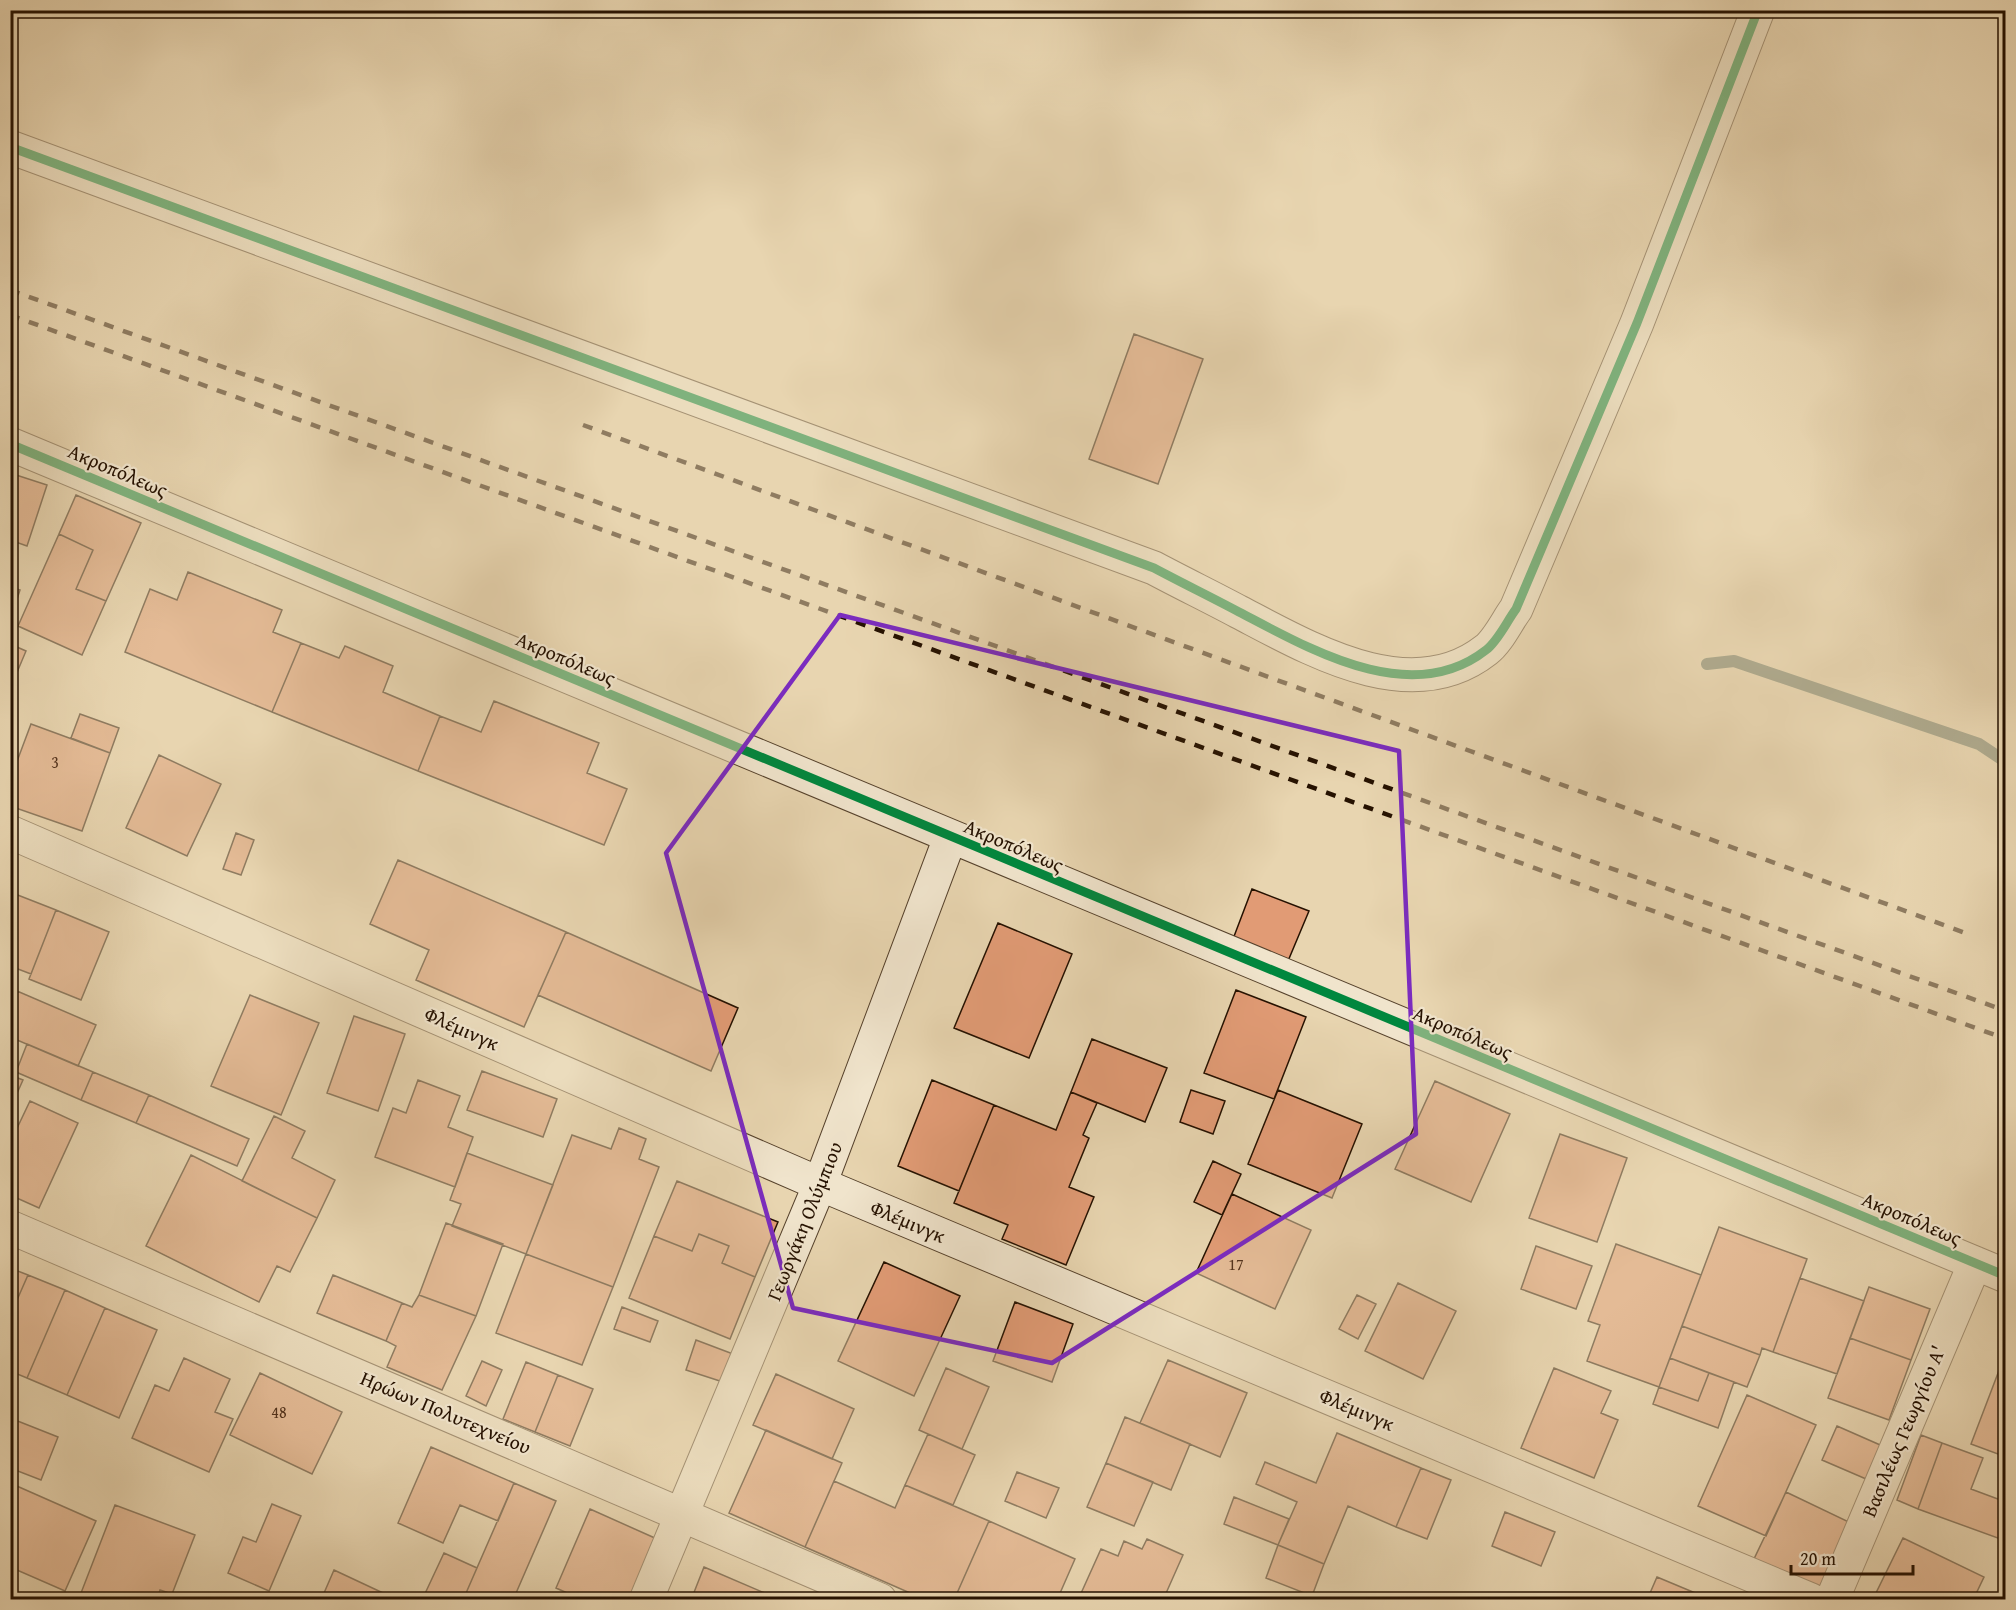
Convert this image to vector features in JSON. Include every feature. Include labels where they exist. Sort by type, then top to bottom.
[{"type":"street","points":[[10,147],[1154,568],[1295,642],[1342,662],[1397,674],[1449,671],[1488,649],[1516,609],[1637,323],[1758,10]]},
{"type":"street","name":"Ακροπόλεως","points":[[10,444],[950,838],[2006,1276]]},
{"type":"street","name":"Φλέμινγκ","points":[[10,832],[820,1184],[1811,1599]]},
{"type":"street","name":"Γεωργάκη Ολύμπιου","points":[[646,1599],[684,1514],[820,1184],[950,838]]},
{"type":"street","name":"Ηρώων Πολυτεχνείου","points":[[10,1227],[880,1599]]},
{"type":"street","name":"Βασιλέως Γεωργίου Α'","points":[[1832,1599],[1975,1263]]},
{"type":"highlighted area","points":[[840,615],[1399,751],[1416,1134],[1052,1363],[793,1308],[666,853]]},
{"type":"building","points":[[1134,334],[1203,359],[1158,484],[1089,459]]},
{"type":"building","points":[[10,473],[47,485],[27,546],[10,540]]},
{"type":"building","points":[[76,495],[141,523],[106,601],[76,589],[93,550],[59,534]]},
{"type":"building","points":[[59,534],[93,550],[76,589],[106,601],[82,655],[18,626]]},
{"type":"building","points":[[188,572],[282,610],[273,632],[301,643],[272,712],[125,652],[150,589],[177,600]]},
{"type":"building","points":[[10,587],[20,590],[10,620]]},
{"type":"building","points":[[301,643],[339,658],[345,646],[393,666],[383,692],[440,716],[418,771],[272,712]]},
{"type":"building","points":[[10,644],[26,651],[10,689]]},
{"type":"building","points":[[494,701],[599,743],[587,773],[627,789],[604,845],[418,771],[440,716],[481,732]]},
{"type":"building","points":[[80,714],[119,728],[110,753],[71,738]]},
{"type":"building","points":[[31,724],[110,753],[82,831],[10,806],[10,780]]},
{"type":"building","points":[[159,755],[221,784],[187,856],[126,828]]},
{"type":"building","points":[[236,833],[254,840],[241,875],[223,869]]},
{"type":"building","points":[[398,860],[566,932],[524,1027],[416,980],[429,950],[370,924]]},
{"type":"building","points":[[1252,889],[1309,911],[1288,961],[1233,939]]},
{"type":"building","points":[[10,892],[56,910],[31,974],[10,966]]},
{"type":"building","points":[[56,910],[109,932],[81,1000],[29,979]]},
{"type":"building","points":[[998,923],[1072,954],[1029,1058],[954,1028]]},
{"type":"building","points":[[566,932],[738,1008],[711,1071],[538,995]]},
{"type":"building","points":[[1236,990],[1306,1017],[1274,1099],[1204,1073]]},
{"type":"building","points":[[17,991],[96,1025],[78,1066],[10,1037],[10,1007]]},
{"type":"building","points":[[250,995],[319,1023],[281,1115],[211,1086]]},
{"type":"building","points":[[354,1016],[405,1034],[378,1111],[327,1093]]},
{"type":"building","points":[[1092,1039],[1167,1068],[1145,1122],[1071,1092]]},
{"type":"building","points":[[27,1044],[93,1072],[81,1100],[16,1072]]},
{"type":"building","points":[[482,1071],[557,1099],[543,1137],[467,1110]]},
{"type":"building","points":[[93,1072],[149,1095],[136,1123],[81,1100]]},
{"type":"building","points":[[10,1075],[23,1080],[10,1109]]},
{"type":"building","points":[[418,1080],[460,1096],[448,1127],[473,1137],[455,1187],[375,1157],[393,1108],[406,1113]]},
{"type":"building","points":[[932,1080],[994,1105],[959,1191],[898,1166]]},
{"type":"building","points":[[1435,1081],[1510,1114],[1471,1202],[1395,1169]]},
{"type":"building","points":[[1191,1090],[1225,1101],[1213,1134],[1180,1122]]},
{"type":"building","points":[[1278,1090],[1362,1124],[1332,1198],[1248,1164]]},
{"type":"building","points":[[1071,1092],[1097,1103],[1083,1135],[1089,1138],[1069,1187],[1094,1197],[1066,1265],[1002,1239],[1008,1225],[954,1203],[994,1105],[1056,1130]]},
{"type":"building","points":[[149,1095],[249,1139],[237,1166],[136,1123]]},
{"type":"building","points":[[30,1101],[78,1123],[39,1208],[10,1195],[10,1143]]},
{"type":"building","points":[[274,1116],[305,1131],[292,1158],[335,1180],[317,1218],[242,1181]]},
{"type":"building","points":[[619,1128],[646,1139],[639,1159],[659,1167],[613,1287],[526,1254],[572,1135],[611,1149]]},
{"type":"building","points":[[1560,1134],[1627,1158],[1597,1242],[1529,1218]]},
{"type":"building","points":[[467,1153],[553,1185],[526,1254],[452,1226],[461,1204],[450,1200]]},
{"type":"building","points":[[191,1155],[317,1218],[290,1272],[277,1266],[259,1302],[146,1246]]},
{"type":"building","points":[[1213,1161],[1241,1174],[1222,1215],[1194,1202]]},
{"type":"building","points":[[677,1181],[778,1222],[755,1277],[722,1263],[729,1246],[699,1234],[692,1251],[654,1236]]},
{"type":"building","points":[[1232,1194],[1311,1230],[1275,1309],[1196,1273]]},
{"type":"building","points":[[446,1223],[503,1244],[476,1316],[419,1295]]},
{"type":"building","points":[[1719,1227],[1807,1259],[1773,1352],[1762,1348],[1760,1355],[1682,1326]]},
{"type":"building","points":[[699,1234],[729,1246],[722,1263],[755,1277],[730,1339],[629,1298],[654,1236],[692,1251]]},
{"type":"building","points":[[1616,1244],[1701,1275],[1659,1387],[1587,1361],[1600,1325],[1588,1321]]},
{"type":"building","points":[[1536,1246],[1592,1266],[1576,1309],[1521,1289]]},
{"type":"building","points":[[526,1254],[613,1287],[582,1365],[496,1333]]},
{"type":"building","points":[[884,1262],[960,1296],[914,1396],[838,1361]]},
{"type":"building","points":[[10,1268],[28,1275],[10,1316]]},
{"type":"building","points":[[28,1275],[65,1290],[27,1378],[10,1371],[10,1316]]},
{"type":"building","points":[[333,1275],[402,1303],[386,1341],[317,1313]]},
{"type":"building","points":[[1800,1278],[1864,1301],[1837,1374],[1773,1352]]},
{"type":"building","points":[[1398,1283],[1456,1311],[1423,1379],[1365,1351]]},
{"type":"building","points":[[1869,1287],[1930,1309],[1911,1360],[1850,1338]]},
{"type":"building","points":[[65,1290],[105,1308],[67,1395],[27,1378]]},
{"type":"building","points":[[419,1295],[476,1316],[442,1390],[387,1367],[396,1346],[386,1341],[402,1303],[412,1307]]},
{"type":"building","points":[[1357,1295],[1376,1304],[1358,1339],[1339,1329]]},
{"type":"building","points":[[1015,1302],[1073,1324],[1052,1382],[993,1361]]},
{"type":"building","points":[[622,1307],[658,1321],[650,1342],[614,1329]]},
{"type":"building","points":[[105,1308],[157,1330],[119,1418],[67,1395]]},
{"type":"building","points":[[1682,1326],[1760,1355],[1747,1387],[1670,1358]]},
{"type":"building","points":[[1850,1338],[1911,1360],[1889,1420],[1828,1398]]},
{"type":"building","points":[[696,1340],[733,1354],[723,1382],[686,1370]]},
{"type":"building","points":[[184,1358],[230,1379],[215,1412],[233,1419],[209,1472],[132,1438],[155,1385],[169,1391]]},
{"type":"building","points":[[1670,1358],[1709,1373],[1698,1401],[1659,1387]]},
{"type":"building","points":[[1168,1360],[1247,1393],[1220,1457],[1140,1423]]},
{"type":"building","points":[[2003,1360],[2006,1361],[2006,1457],[1971,1444]]},
{"type":"building","points":[[482,1361],[502,1370],[486,1406],[466,1396]]},
{"type":"building","points":[[526,1362],[558,1375],[535,1432],[503,1419]]},
{"type":"building","points":[[946,1368],[989,1387],[962,1449],[919,1430]]},
{"type":"building","points":[[1554,1368],[1611,1391],[1601,1413],[1618,1420],[1594,1478],[1521,1448]]},
{"type":"building","points":[[260,1373],[342,1412],[312,1474],[230,1435]]},
{"type":"building","points":[[1709,1373],[1734,1382],[1718,1428],[1653,1404],[1659,1387],[1698,1401]]},
{"type":"building","points":[[776,1374],[854,1409],[832,1459],[753,1425]]},
{"type":"building","points":[[558,1375],[593,1389],[570,1446],[535,1432]]},
{"type":"building","points":[[1747,1395],[1816,1425],[1766,1536],[1698,1506]]},
{"type":"building","points":[[1125,1417],[1190,1444],[1171,1490],[1106,1463]]},
{"type":"building","points":[[10,1418],[58,1437],[41,1480],[10,1468]]},
{"type":"building","points":[[1837,1426],[1887,1448],[1873,1482],[1822,1460]]},
{"type":"building","points":[[766,1430],[842,1463],[805,1547],[729,1513]]},
{"type":"building","points":[[1337,1433],[1421,1468],[1396,1527],[1348,1506],[1324,1564],[1278,1545],[1297,1502],[1256,1484],[1265,1462],[1316,1483]]},
{"type":"building","points":[[928,1434],[975,1455],[953,1505],[905,1485]]},
{"type":"building","points":[[1921,1435],[1942,1443],[1918,1509],[1897,1500]]},
{"type":"building","points":[[1942,1443],[1983,1458],[1971,1489],[2006,1502],[2006,1541],[1918,1509]]},
{"type":"building","points":[[431,1447],[514,1483],[498,1521],[460,1505],[443,1543],[398,1523]]},
{"type":"building","points":[[1106,1463],[1153,1482],[1134,1526],[1087,1507]]},
{"type":"building","points":[[1421,1468],[1451,1480],[1427,1539],[1396,1527]]},
{"type":"building","points":[[1017,1472],[1059,1488],[1046,1518],[1005,1501]]},
{"type":"building","points":[[834,1481],[895,1508],[905,1485],[989,1521],[954,1600],[926,1600],[805,1547]]},
{"type":"building","points":[[10,1483],[96,1521],[65,1591],[10,1567]]},
{"type":"building","points":[[514,1483],[556,1501],[513,1600],[463,1600]]},
{"type":"building","points":[[1786,1492],[1851,1523],[1818,1590],[1754,1559]]},
{"type":"building","points":[[1234,1497],[1289,1519],[1278,1545],[1224,1524]]},
{"type":"building","points":[[272,1504],[301,1516],[269,1591],[228,1573],[243,1537],[256,1542]]},
{"type":"building","points":[[115,1505],[195,1535],[172,1594],[160,1590],[157,1600],[99,1600],[81,1593]]},
{"type":"building","points":[[590,1509],[657,1539],[630,1600],[583,1600],[556,1588]]},
{"type":"building","points":[[1505,1512],[1555,1532],[1541,1566],[1492,1546]]},
{"type":"building","points":[[989,1521],[1075,1559],[1057,1600],[954,1600]]},
{"type":"building","points":[[1903,1538],[1984,1577],[1973,1600],[1880,1600],[1874,1597]]},
{"type":"building","points":[[1147,1539],[1183,1555],[1163,1600],[1078,1600],[1101,1549],[1118,1556],[1124,1541],[1142,1549]]},
{"type":"building","points":[[1278,1545],[1324,1564],[1312,1596],[1266,1578]]},
{"type":"building","points":[[444,1553],[477,1568],[463,1600],[422,1600]]},
{"type":"building","points":[[704,1567],[767,1594],[765,1600],[691,1600]]},
{"type":"building","points":[[334,1570],[398,1600],[321,1600]]},
{"type":"building","points":[[1657,1577],[1712,1600],[1647,1600]]},
{"type":"waterway","points":[[1707,664],[1734,661],[1979,744],[2006,762]]},
{"type":"railway","points":[[10,290],[2006,1011]]},
{"type":"railway","points":[[10,315],[2006,1039]]},
{"type":"railway","points":[[583,425],[1968,934]]},
{"type":"cycle path","points":[[10,147],[1154,568],[1297,642],[1329,656],[1361,667],[1394,674],[1426,674],[1457,667],[1486,650],[1516,609],[1637,323],[1758,10]]},
{"type":"cycle path","points":[[10,444],[2006,1276]]}]
